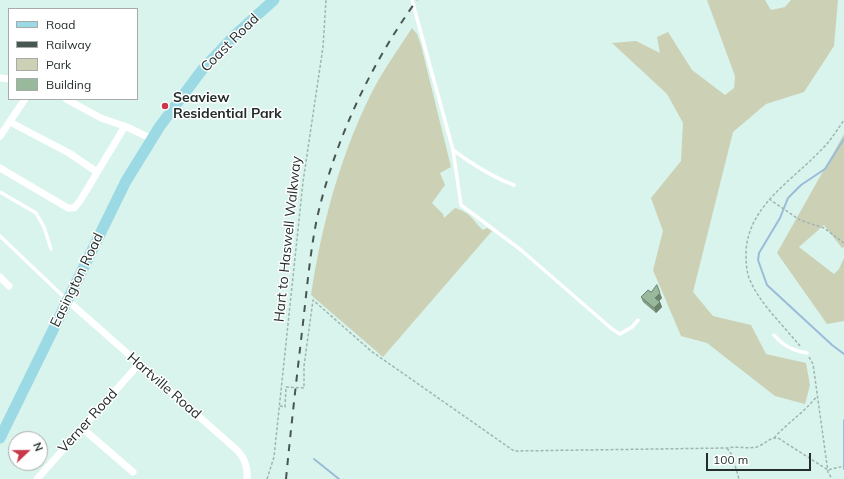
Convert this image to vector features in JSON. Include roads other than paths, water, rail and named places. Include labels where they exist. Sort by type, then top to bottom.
[{"type":"main road","name":"Coast Road","points":[[160,126],[202,70],[235,35],[274,0]]},
{"type":"main road","name":"Easington Road","points":[[0,438],[126,181],[160,126]]},
{"type":"street","points":[[0,136],[24,100]]},
{"type":"street","points":[[68,100],[101,118],[125,126],[152,139]]},
{"type":"street","points":[[10,122],[69,153],[97,172]]},
{"type":"street","points":[[0,168],[68,208],[74,208],[80,201],[125,126]]},
{"type":"street","points":[[0,277],[10,286]]},
{"type":"street","name":"Hartville Road","points":[[67,300],[238,451],[244,458],[247,479]]},
{"type":"street","name":"Verner Road","points":[[37,479],[139,364]]},
{"type":"street","points":[[82,428],[133,472]]},
{"type":"lane","points":[[412,0],[453,150],[461,205],[526,254],[612,329],[620,334],[632,327],[638,320]]},
{"type":"lane","points":[[453,150],[471,163],[501,180],[514,184]]},
{"type":"lane","points":[[0,192],[36,213],[44,227],[51,249]]},
{"type":"lane","points":[[0,236],[67,300]]},
{"type":"lane","points":[[774,335],[786,346],[795,351],[807,353]]},
{"type":"waterway","points":[[844,139],[825,169],[801,185],[788,198],[780,218],[759,253],[758,260],[767,285],[832,345],[844,354]]},
{"type":"waterway","points":[[844,420],[844,469]]},
{"type":"waterway","points":[[314,459],[339,479]]},
{"type":"railway","points":[[286,479],[311,257],[317,218],[334,160],[356,104],[384,51],[417,0]]},
{"type":"place","name":"Seaview Residential Park","points":[[165,106]]}]
